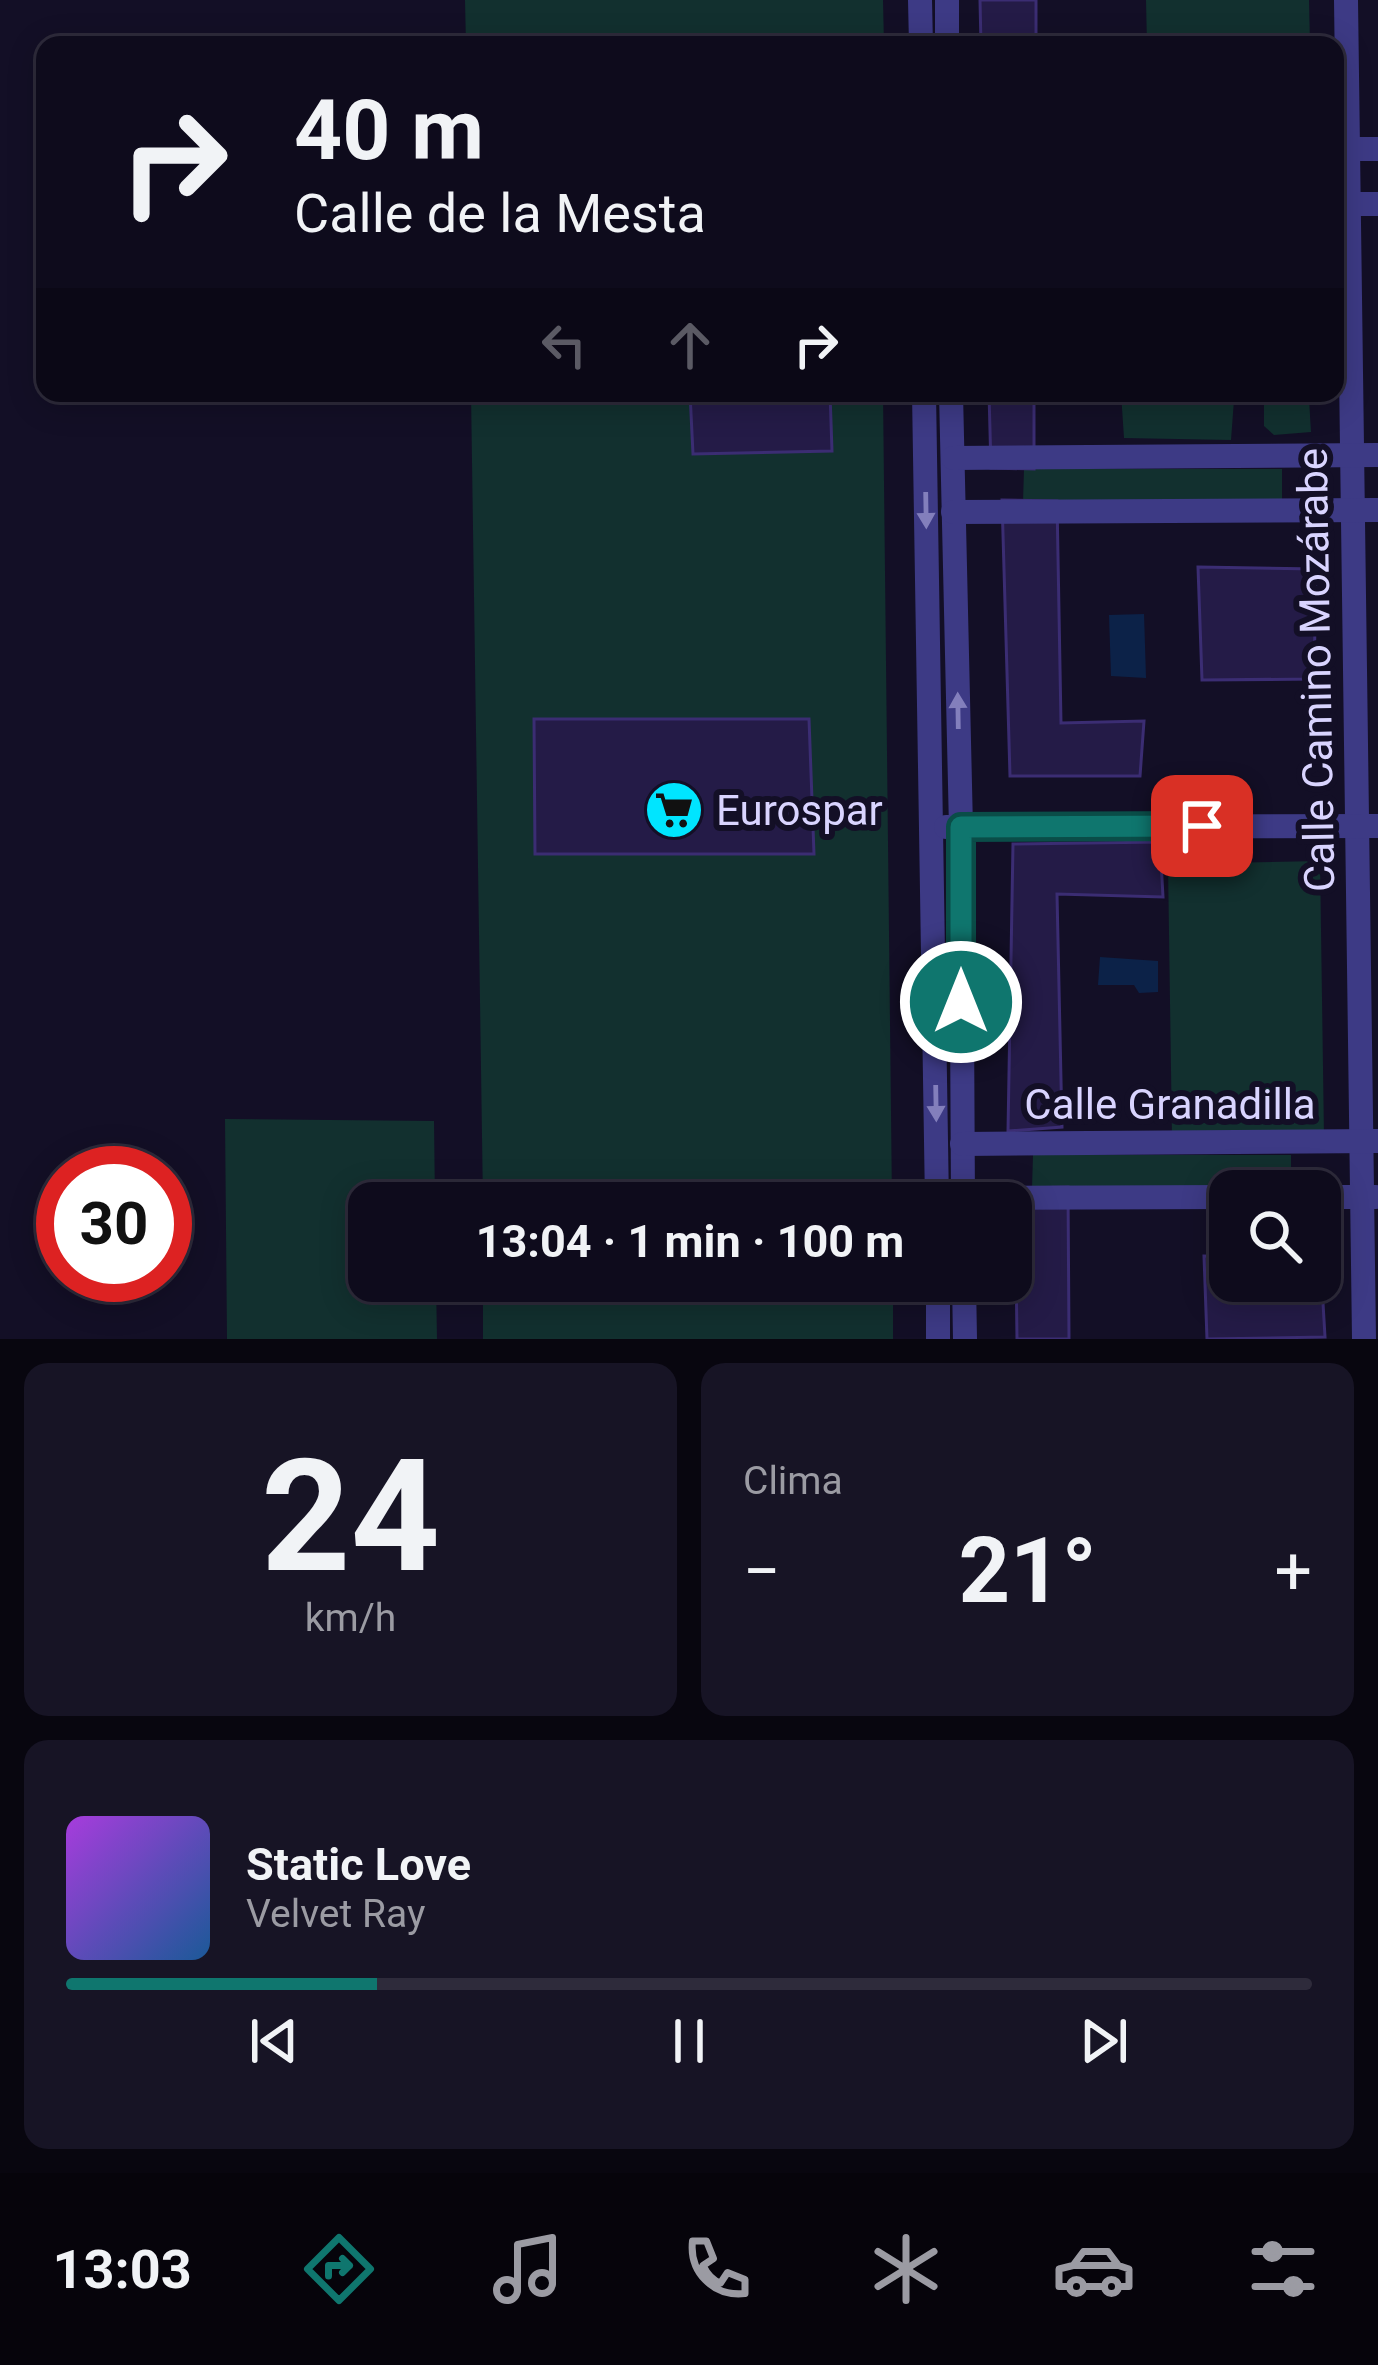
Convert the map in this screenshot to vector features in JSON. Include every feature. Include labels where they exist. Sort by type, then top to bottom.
[{"type":"street","points":[[920,0],[921,36]]},
{"type":"street","points":[[947,0],[947,36]]},
{"type":"street","name":"Calle Camino Mozárabe","points":[[1344,74],[1346,0]]},
{"type":"street","points":[[1344,149],[1378,149]]},
{"type":"street","points":[[1344,204],[1378,204]]},
{"type":"street","name":"Calle Camino Mozárabe","points":[[1344,226],[1365,455],[1370,1197],[1364,1339]]},
{"type":"street","points":[[925,402],[932,827],[953,1182]]},
{"type":"street","points":[[951,402],[961,827],[962,1144],[957,1182]]},
{"type":"street","points":[[953,458],[1365,455]]},
{"type":"street","points":[[953,512],[1365,510]]},
{"type":"street","points":[[932,827],[1367,826]]},
{"type":"street","name":"Calle Granadilla","points":[[962,1144],[1370,1141]]},
{"type":"street","points":[[1032,1200],[1209,1197]]},
{"type":"street","points":[[938,1302],[938,1339]]},
{"type":"street","points":[[964,1302],[965,1339]]},
{"type":"green space","points":[[465,0],[883,0],[884,36],[466,36]]},
{"type":"green space","points":[[1146,0],[1309,0],[1310,36],[1147,36]]},
{"type":"green space","points":[[471,402],[883,402],[892,1182],[483,1182]]},
{"type":"green space","points":[[1122,402],[1234,402],[1231,440],[1124,438]]},
{"type":"green space","points":[[1264,402],[1309,402],[1311,432],[1274,435],[1264,426]]},
{"type":"green space","points":[[1024,469],[1282,469],[1282,500],[1023,501]]},
{"type":"green space","points":[[1320,861],[1324,1136],[1172,1138],[1168,864]]},
{"type":"green space","points":[[225,1119],[434,1121],[435,1182],[348,1182],[348,1302],[436,1302],[437,1339],[227,1339]]},
{"type":"green space","points":[[1033,1155],[1291,1155],[1291,1170],[1209,1170],[1209,1186],[1032,1187]]},
{"type":"green space","points":[[483,1302],[893,1302],[893,1339],[483,1339]]},
{"type":"water","points":[[1144,614],[1146,678],[1111,676],[1109,615]]},
{"type":"water","points":[[1100,957],[1158,961],[1158,992],[1139,993],[1134,985],[1098,985]]},
{"type":"building","points":[[980,0],[1036,0],[1036,36],[981,36]]},
{"type":"building","points":[[690,402],[830,402],[832,451],[693,454]]},
{"type":"building","points":[[989,402],[1034,402],[1034,469],[991,468]]},
{"type":"building","points":[[1002,500],[1057,501],[1061,723],[1144,721],[1140,776],[1010,776]]},
{"type":"building","points":[[1198,567],[1316,569],[1314,679],[1202,680]]},
{"type":"building","name":"Eurospar","points":[[534,719],[809,719],[814,854],[535,854]]},
{"type":"building","points":[[1160,842],[1163,897],[1057,894],[1062,1127],[1008,1131],[1013,844]]},
{"type":"building","points":[[1068,1187],[1069,1339],[1017,1339],[1017,1302],[1032,1302],[1032,1188]]},
{"type":"building","points":[[1204,1256],[1209,1256],[1209,1302],[1323,1302],[1325,1337],[1207,1339]]},
{"type":"place","name":"Eurospar","points":[[674,810]]},
{"type":"route","points":[[961,1002],[961,827],[1202,826]]}]
